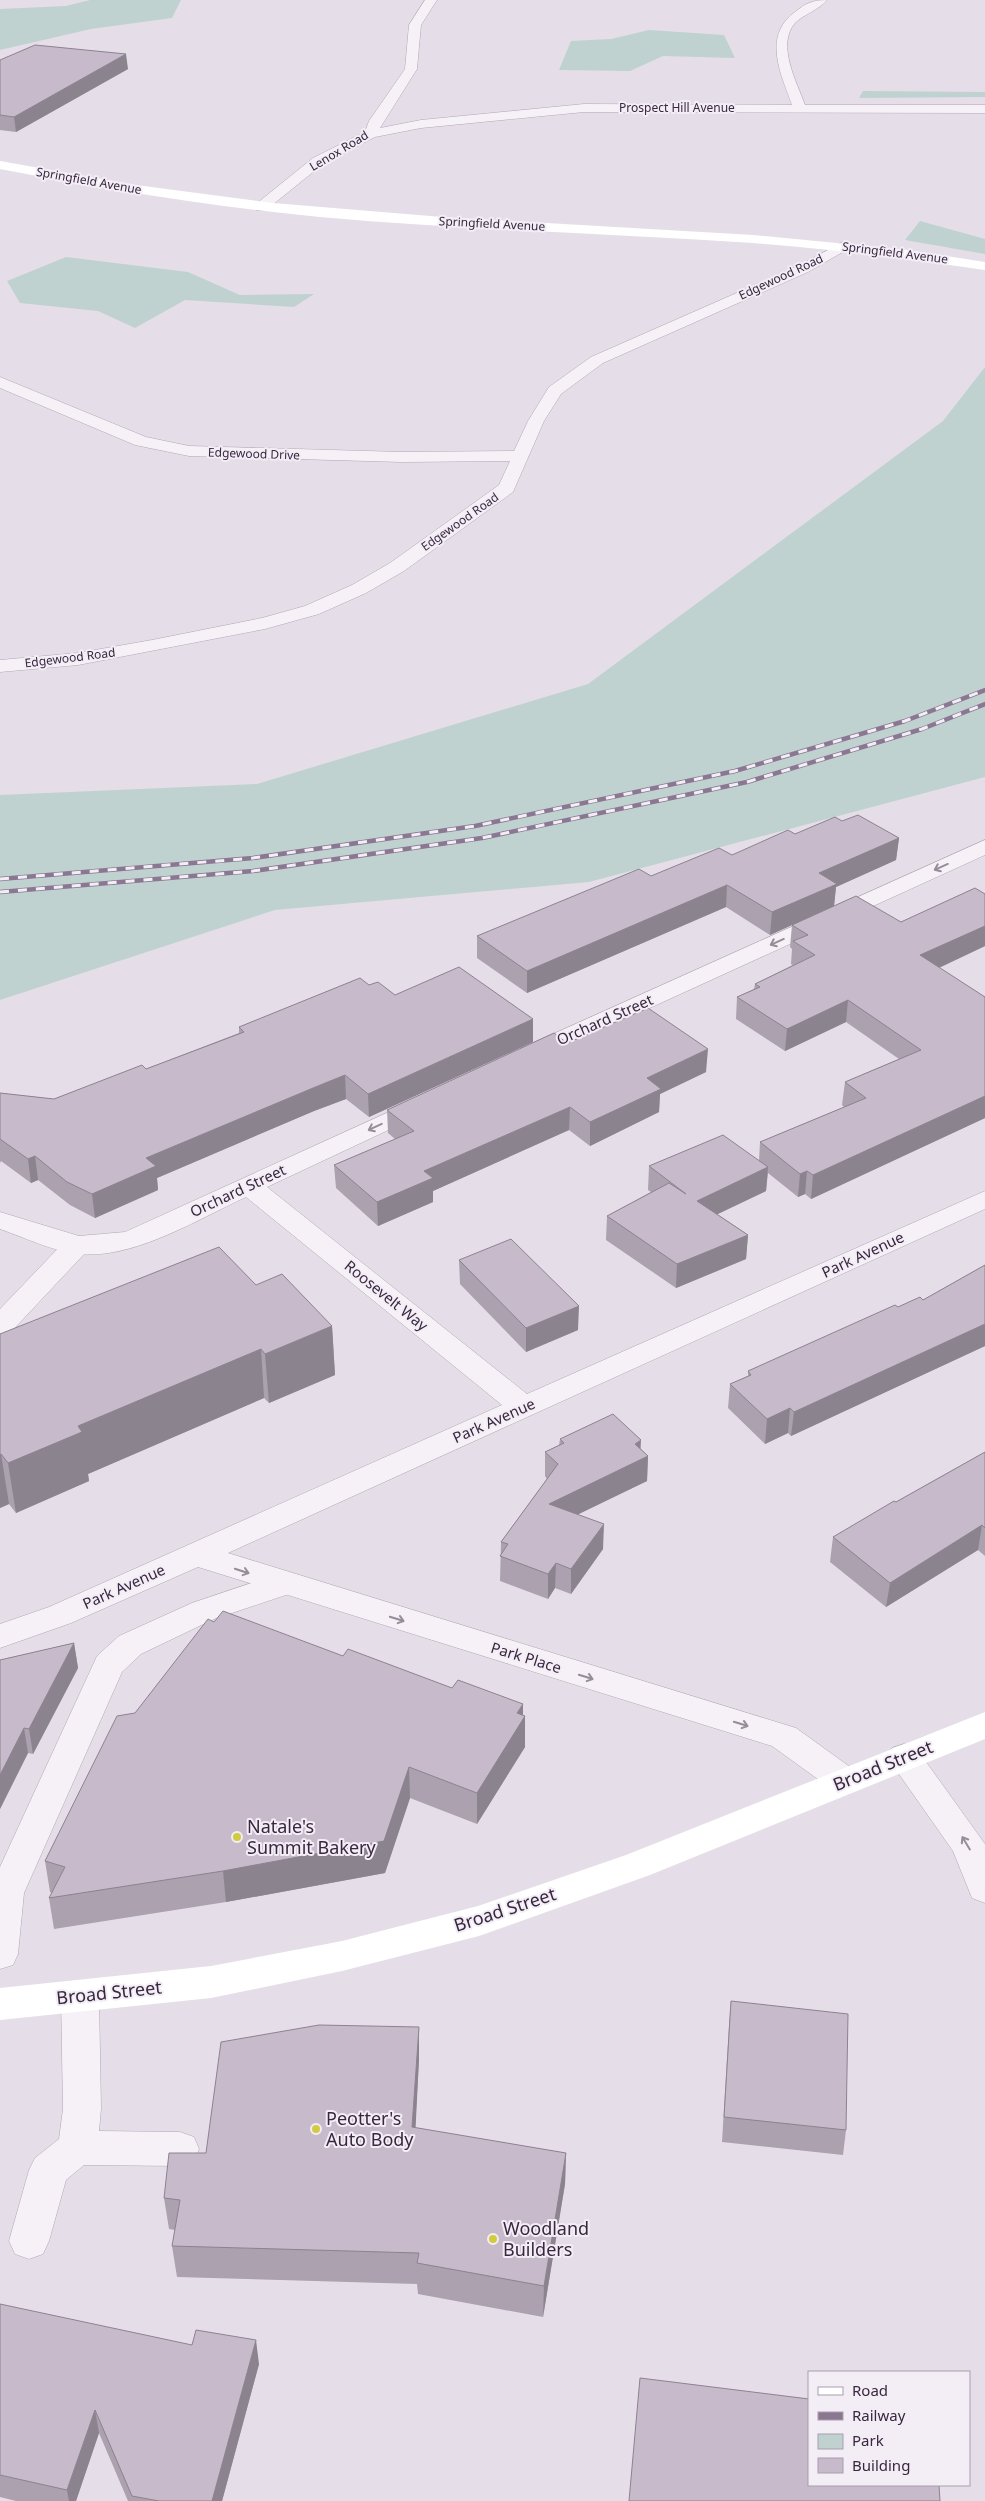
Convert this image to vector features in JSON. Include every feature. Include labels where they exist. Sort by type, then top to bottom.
[{"type":"main road","name":"Springfield Avenue","points":[[0,165],[132,188],[261,207],[367,216],[844,246],[985,266]]},
{"type":"main road","name":"Broad Street","points":[[0,2004],[211,1982],[342,1956],[479,1921],[638,1865],[985,1725]]},
{"type":"street","name":"Lenox Road","points":[[261,207],[318,161],[371,134],[376,121],[411,69],[415,25],[431,0]]},
{"type":"street","points":[[800,108],[782,52],[783,37],[788,24],[821,0]]},
{"type":"street","name":"Prospect Hill Avenue","points":[[371,134],[437,122],[584,108],[985,109]]},
{"type":"street","name":"Edgewood Road","points":[[0,666],[78,659],[265,623],[312,610],[359,589],[398,567],[507,488],[536,422],[555,391],[597,360],[804,269],[844,246]]},
{"type":"street","name":"Edgewood Drive","points":[[0,382],[141,441],[189,451],[393,457],[521,456]]},
{"type":"street","name":"Orchard Street","points":[[507,1065],[985,847]]},
{"type":"street","name":"Orchard Street","points":[[0,1220],[77,1244],[106,1244],[132,1239],[445,1094]]},
{"type":"street","name":"Roosevelt Way","points":[[249,1186],[524,1407]]},
{"type":"street","name":"Park Avenue","points":[[0,1636],[60,1615],[196,1555],[985,1199]]},
{"type":"street","points":[[0,1326],[77,1244]]},
{"type":"street","name":"Park Place","points":[[196,1555],[284,1584],[784,1737],[845,1781]]},
{"type":"street","points":[[0,1954],[2,1911],[6,1893],[109,1665],[130,1645],[203,1611],[284,1584]]},
{"type":"street","points":[[904,1757],[968,1845],[985,1888]]},
{"type":"street","points":[[77,2148],[82,2077],[80,1997]]},
{"type":"street","points":[[28,2241],[48,2170],[77,2148],[180,2149]]},
{"type":"green space","points":[[90,0],[181,0],[172,18],[91,29],[0,50],[0,9],[66,6]]},
{"type":"green space","points":[[649,30],[724,35],[735,58],[663,56],[630,71],[559,70],[571,41],[611,39]]},
{"type":"green space","points":[[863,91],[985,92],[985,97],[859,98]]},
{"type":"green space","points":[[920,221],[985,239],[985,254],[905,240]]},
{"type":"green space","points":[[66,257],[188,272],[240,295],[314,294],[294,307],[185,300],[135,328],[98,311],[20,303],[7,281]]},
{"type":"green space","points":[[985,367],[985,777],[589,882],[275,910],[0,1000],[0,795],[257,784],[588,684],[943,421]]},
{"type":"building","points":[[35,45],[126,54],[14,117],[0,115],[0,60]]},
{"type":"building","points":[[858,815],[899,838],[819,873],[837,884],[772,912],[727,885],[527,971],[477,936],[639,869],[651,876],[719,848],[732,855],[788,830],[795,834],[835,817],[842,821]]},
{"type":"building","points":[[975,888],[985,894],[985,926],[920,955],[985,997],[985,1096],[813,1175],[807,1171],[800,1174],[760,1142],[866,1098],[845,1082],[921,1050],[848,1000],[787,1029],[737,997],[760,987],[755,984],[815,955],[793,941],[808,935],[792,925],[856,896],[901,922]]},
{"type":"building","points":[[459,967],[533,1019],[368,1094],[345,1075],[146,1158],[156,1166],[92,1194],[67,1182],[35,1156],[28,1159],[0,1139],[0,1093],[54,1099],[142,1065],[146,1069],[244,1032],[239,1027],[360,978],[369,985],[378,982],[395,995]]},
{"type":"building","points":[[648,1008],[708,1049],[647,1078],[661,1089],[590,1122],[570,1107],[424,1171],[433,1178],[377,1202],[334,1165],[414,1131],[387,1110],[554,1033],[567,1043]]},
{"type":"building","points":[[723,1135],[768,1167],[697,1201],[748,1235],[677,1264],[607,1216],[669,1183],[686,1194],[649,1166]]},
{"type":"building","points":[[511,1239],[579,1306],[526,1328],[459,1260]]},
{"type":"building","points":[[219,1247],[256,1285],[282,1274],[332,1326],[265,1354],[261,1349],[78,1426],[82,1432],[8,1463],[0,1455],[0,1334]]},
{"type":"building","points":[[985,1265],[985,1324],[794,1412],[790,1408],[767,1419],[730,1384],[751,1375],[748,1371],[895,1305],[898,1307],[920,1297],[923,1300]]},
{"type":"building","points":[[613,1414],[641,1440],[635,1444],[648,1456],[549,1504],[604,1524],[571,1569],[556,1563],[548,1574],[500,1556],[508,1544],[501,1542],[558,1464],[545,1452],[564,1443],[560,1439]]},
{"type":"building","points":[[985,1452],[985,1528],[982,1525],[890,1583],[833,1537],[894,1501],[896,1502]]},
{"type":"building","points":[[223,1611],[343,1656],[348,1649],[452,1688],[458,1680],[523,1704],[517,1713],[525,1716],[477,1793],[409,1767],[384,1841],[223,1871],[49,1898],[65,1867],[45,1861],[117,1716],[135,1713],[208,1619],[214,1622]]},
{"type":"building","points":[[74,1643],[29,1729],[24,1728],[0,1775],[0,1660]]},
{"type":"building","points":[[731,2001],[848,2014],[846,2130],[724,2117]]},
{"type":"building","points":[[319,2025],[419,2027],[412,2127],[566,2153],[544,2286],[417,2263],[419,2253],[172,2246],[180,2200],[164,2198],[169,2153],[206,2153],[221,2042]]},
{"type":"building","points":[[0,2304],[192,2345],[196,2330],[256,2340],[212,2501],[159,2501],[132,2496],[95,2410],[67,2490],[0,2475]]},
{"type":"building","points":[[640,2378],[808,2399],[808,2486],[939,2486],[940,2501],[629,2501]]},
{"type":"railway","points":[[0,879],[253,858],[475,826],[735,771],[905,721],[985,690]]},
{"type":"railway","points":[[0,892],[253,871],[482,838],[747,782],[922,729],[985,704]]},
{"type":"place","name":"Natale's Summit Bakery","points":[[237,1837]]},
{"type":"place","name":"Peotter's Auto Body","points":[[316,2129]]},
{"type":"place","name":"Woodland Builders","points":[[493,2239]]}]
